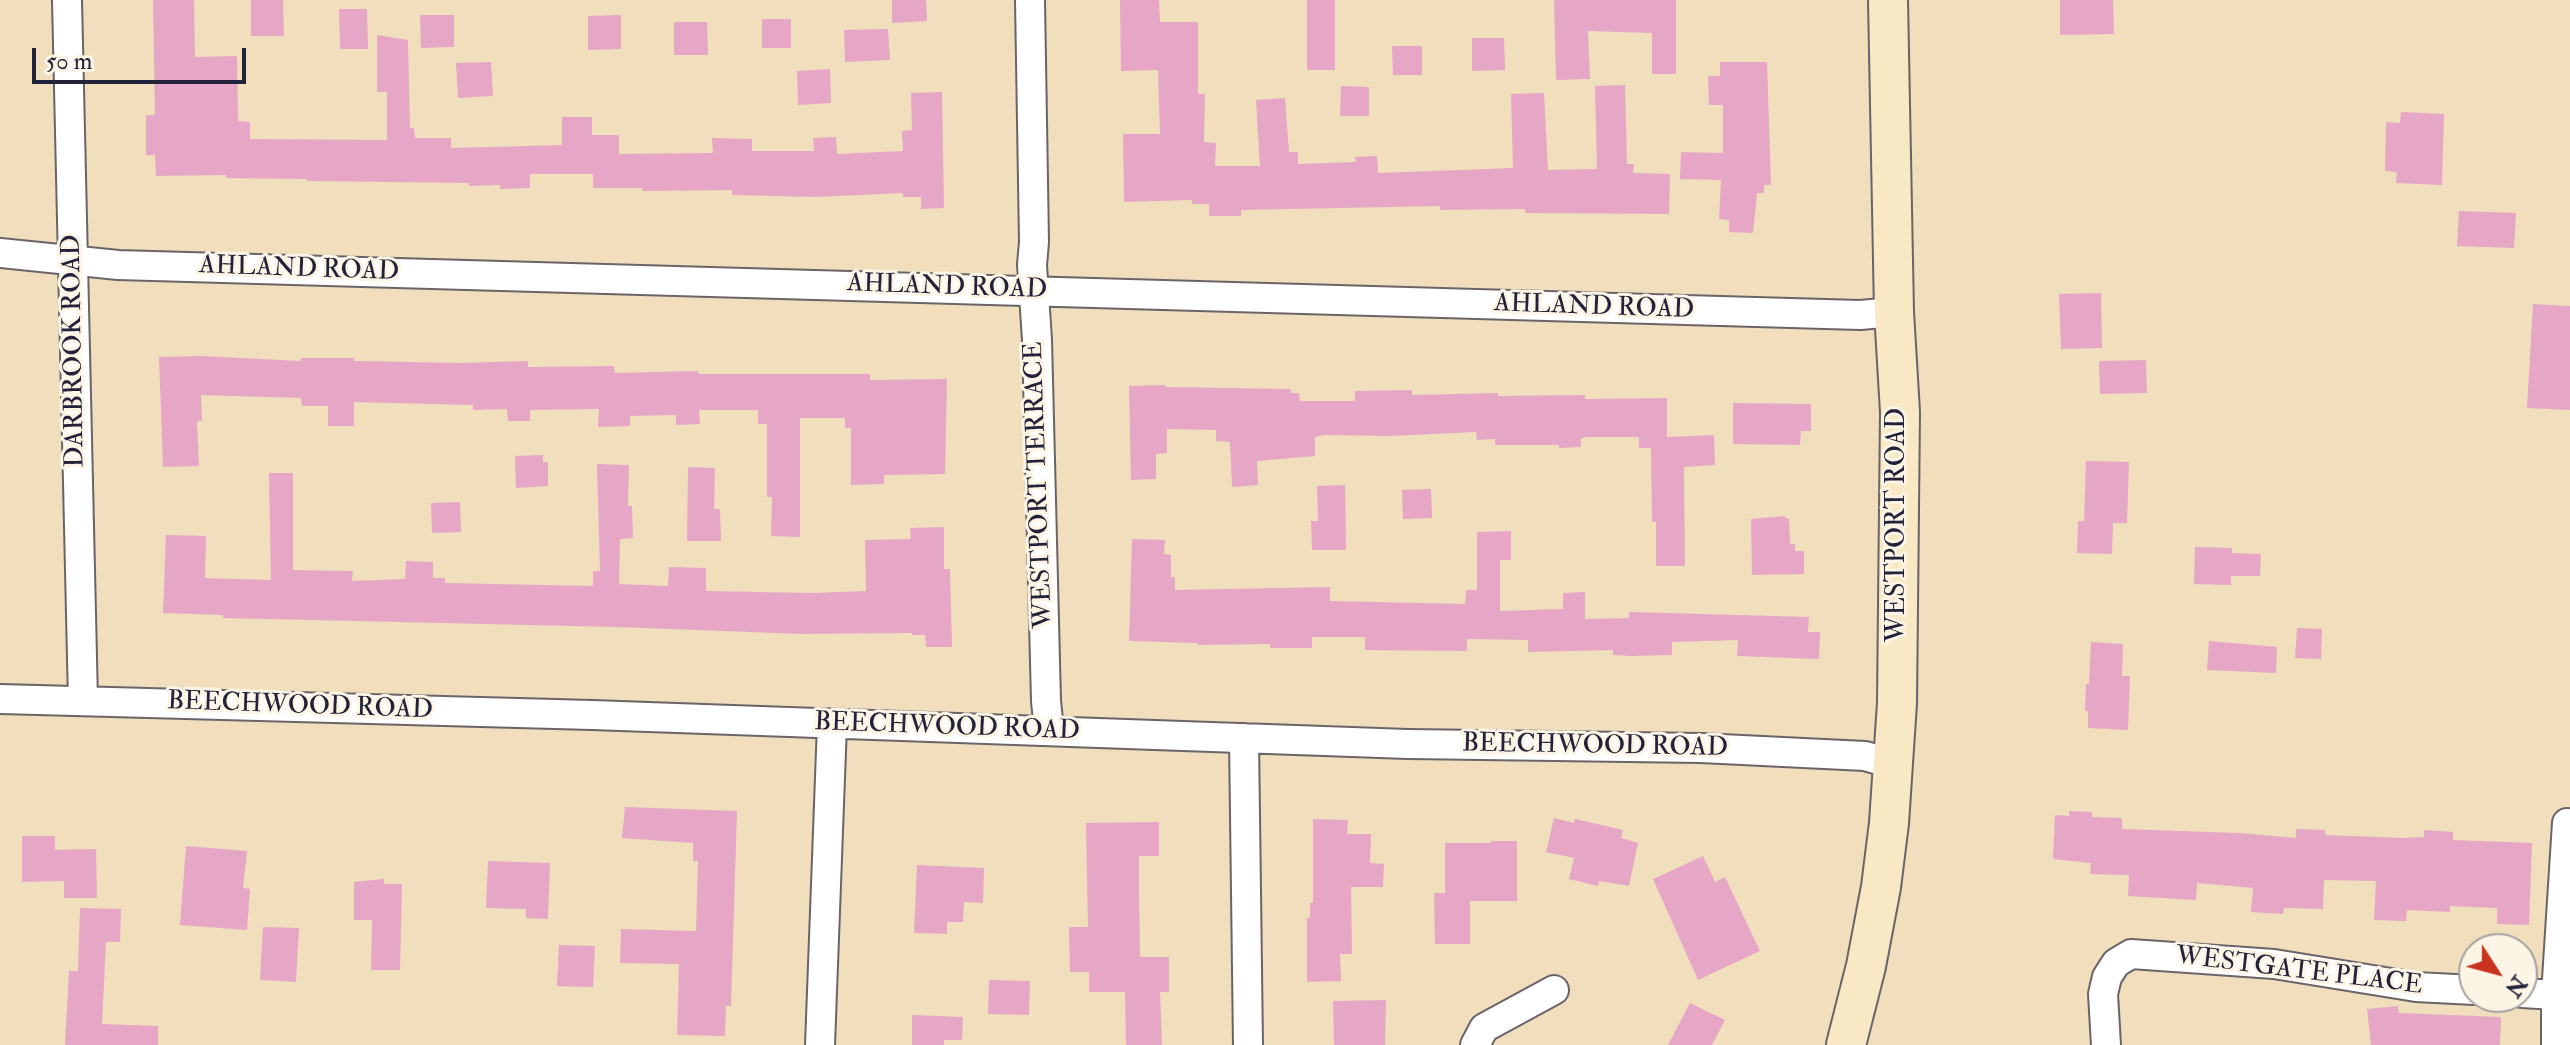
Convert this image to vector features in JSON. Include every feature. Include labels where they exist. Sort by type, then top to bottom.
[{"type":"main road","name":"WESTPORT ROAD","points":[[1846,1045],[1866,966],[1881,887],[1897,703],[1900,412],[1894,312],[1888,0]]},
{"type":"street","name":"DARBROOK ROAD","points":[[67,0],[83,701]]},
{"type":"street","name":"WESTPORT TERRACE","points":[[1030,0],[1033,290],[1049,730]]},
{"type":"street","name":"AHLAND ROAD","points":[[0,253],[118,265],[1860,315],[1894,312]]},
{"type":"street","name":"BEECHWOOD ROAD","points":[[0,699],[592,715],[1408,744],[1701,748],[1865,756],[1893,764]]},
{"type":"street","points":[[820,1045],[832,724]]},
{"type":"street","points":[[1244,738],[1248,1045]]},
{"type":"street","points":[[2556,1045],[2556,995],[2567,823]]},
{"type":"street","name":"WESTGATE PLACE","points":[[2106,1045],[2103,994],[2107,977],[2116,963],[2131,954],[2274,964],[2416,987],[2458,989]]},
{"type":"street","points":[[1475,1045],[1484,1028],[1554,990]]},
{"type":"street","points":[[2538,994],[2556,995]]},
{"type":"building","points":[[153,0],[194,0],[195,57],[237,56],[238,121],[250,122],[250,139],[387,140],[387,92],[377,92],[377,35],[408,40],[410,128],[414,128],[415,138],[451,138],[451,148],[562,145],[562,117],[592,117],[592,135],[619,135],[619,154],[713,153],[712,138],[752,139],[752,151],[814,151],[813,138],[836,137],[837,154],[903,151],[902,131],[912,130],[911,93],[942,92],[944,208],[921,209],[921,197],[903,197],[903,193],[816,197],[732,195],[732,190],[593,188],[593,174],[530,174],[530,188],[500,189],[500,185],[469,186],[469,183],[307,181],[226,178],[226,175],[156,176],[155,155],[146,155],[146,115],[155,115]]},
{"type":"building","points":[[251,0],[283,0],[284,36],[251,36]]},
{"type":"building","points":[[892,0],[926,0],[927,21],[892,23]]},
{"type":"building","points":[[1120,0],[1159,0],[1160,22],[1198,22],[1198,94],[1205,94],[1204,142],[1216,143],[1215,166],[1260,166],[1256,100],[1285,98],[1289,152],[1298,152],[1298,164],[1356,162],[1355,157],[1377,156],[1378,173],[1513,168],[1511,94],[1544,93],[1548,170],[1597,169],[1595,86],[1625,85],[1627,164],[1634,164],[1633,173],[1670,174],[1669,214],[1525,213],[1525,209],[1440,210],[1440,206],[1241,210],[1241,216],[1209,216],[1209,204],[1192,204],[1192,200],[1124,202],[1123,134],[1160,134],[1158,70],[1121,71]]},
{"type":"building","points":[[1307,0],[1335,0],[1335,70],[1307,70]]},
{"type":"building","points":[[1554,0],[1676,0],[1676,74],[1652,74],[1652,33],[1588,31],[1590,79],[1556,80]]},
{"type":"building","points":[[2060,0],[2113,0],[2114,34],[2060,35]]},
{"type":"building","points":[[339,9],[367,9],[368,49],[340,49]]},
{"type":"building","points":[[420,15],[454,15],[454,47],[421,48]]},
{"type":"building","points":[[621,15],[621,49],[588,50],[588,16]]},
{"type":"building","points":[[762,19],[791,19],[791,48],[762,48]]},
{"type":"building","points":[[674,22],[707,22],[708,55],[674,55]]},
{"type":"building","points":[[888,29],[890,60],[845,62],[844,30]]},
{"type":"building","points":[[1472,38],[1504,38],[1505,70],[1472,71]]},
{"type":"building","points":[[1392,46],[1422,46],[1422,75],[1393,75]]},
{"type":"building","points":[[491,62],[493,96],[458,98],[456,63]]},
{"type":"building","points":[[1720,62],[1767,62],[1771,185],[1764,185],[1764,193],[1757,193],[1753,233],[1729,232],[1729,220],[1719,219],[1721,180],[1680,179],[1681,152],[1723,153],[1723,105],[1709,105],[1708,76],[1720,76]]},
{"type":"building","points":[[830,69],[831,103],[798,105],[797,71]]},
{"type":"building","points":[[1341,86],[1369,87],[1369,116],[1340,116]]},
{"type":"building","points":[[2401,112],[2444,114],[2442,185],[2396,183],[2397,172],[2385,171],[2386,122],[2400,123]]},
{"type":"building","points":[[2459,211],[2516,213],[2514,248],[2457,246]]},
{"type":"building","points":[[2101,293],[2102,348],[2061,349],[2059,294]]},
{"type":"building","points":[[2533,304],[2570,306],[2570,410],[2527,408]]},
{"type":"building","points":[[159,357],[301,361],[301,358],[354,358],[354,361],[463,363],[528,361],[528,367],[614,366],[615,373],[870,374],[870,380],[947,379],[945,474],[884,475],[884,484],[851,485],[851,428],[845,428],[845,418],[800,418],[800,537],[771,536],[772,497],[767,497],[767,424],[758,424],[758,410],[699,410],[700,424],[676,425],[676,415],[630,416],[630,426],[598,427],[599,409],[530,410],[530,421],[508,421],[507,409],[473,410],[473,405],[354,402],[354,426],[328,426],[328,406],[302,406],[301,398],[201,395],[202,421],[197,421],[199,466],[163,467]]},
{"type":"building","points":[[2146,360],[2147,393],[2100,394],[2099,361]]},
{"type":"building","points":[[1129,386],[1291,389],[1291,393],[1299,393],[1300,401],[1355,401],[1355,391],[1412,390],[1412,395],[1498,393],[1498,396],[1585,395],[1585,399],[1667,398],[1667,437],[1714,435],[1715,465],[1684,467],[1685,566],[1656,566],[1651,448],[1639,448],[1639,437],[1585,437],[1581,439],[1581,447],[1559,448],[1559,445],[1495,445],[1495,439],[1477,440],[1476,432],[1324,435],[1315,437],[1315,456],[1257,461],[1258,485],[1232,487],[1230,442],[1216,441],[1216,430],[1167,429],[1167,453],[1156,454],[1156,479],[1131,480]]},
{"type":"building","points":[[1733,403],[1811,404],[1811,431],[1801,431],[1800,445],[1733,444]]},
{"type":"building","points":[[543,455],[543,462],[548,462],[548,486],[516,488],[515,456]]},
{"type":"building","points":[[2086,461],[2129,462],[2127,523],[2113,523],[2112,554],[2077,553],[2078,521],[2084,521]]},
{"type":"building","points":[[597,464],[629,465],[628,506],[632,506],[633,538],[620,539],[619,584],[668,586],[669,567],[706,568],[706,591],[866,591],[865,540],[911,539],[910,528],[944,527],[944,569],[950,569],[952,647],[926,647],[925,635],[912,633],[803,634],[223,618],[223,615],[163,613],[166,535],[206,536],[205,578],[271,580],[269,473],[293,473],[293,570],[353,571],[352,581],[405,579],[406,561],[433,562],[433,578],[445,578],[445,583],[593,586],[593,571],[600,571]]},
{"type":"building","points":[[688,467],[715,468],[714,509],[720,509],[721,541],[687,541]]},
{"type":"building","points":[[1345,485],[1346,550],[1312,550],[1311,521],[1318,521],[1317,486]]},
{"type":"building","points":[[1431,489],[1432,518],[1403,519],[1402,490]]},
{"type":"building","points":[[460,502],[461,532],[432,533],[431,503]]},
{"type":"building","points":[[1785,516],[1789,519],[1790,544],[1795,544],[1795,551],[1804,551],[1804,574],[1752,575],[1751,519]]},
{"type":"building","points":[[1511,531],[1511,560],[1500,560],[1500,611],[1563,609],[1563,593],[1585,592],[1585,619],[1629,618],[1629,612],[1809,617],[1808,632],[1820,632],[1819,659],[1737,656],[1738,640],[1672,642],[1672,655],[1632,656],[1613,655],[1613,650],[1528,652],[1528,640],[1467,639],[1467,651],[1365,650],[1365,637],[1312,637],[1312,648],[1129,641],[1132,539],[1165,540],[1164,554],[1171,555],[1171,577],[1175,577],[1175,590],[1330,587],[1330,601],[1465,604],[1466,590],[1477,590],[1477,532]]},
{"type":"building","points":[[2195,547],[2232,548],[2232,553],[2261,554],[2260,576],[2231,576],[2231,585],[2194,584]]},
{"type":"building","points":[[2297,628],[2322,629],[2321,659],[2295,658]]},
{"type":"building","points":[[2209,641],[2277,647],[2276,673],[2207,670]]},
{"type":"building","points":[[2091,642],[2123,644],[2122,676],[2130,676],[2128,730],[2088,728],[2088,711],[2085,711]]},
{"type":"building","points":[[625,807],[737,811],[731,1006],[726,1006],[725,1036],[677,1035],[679,964],[620,963],[621,929],[696,931],[698,861],[693,861],[693,843],[622,838]]},
{"type":"building","points":[[2069,811],[2092,812],[2092,817],[2122,818],[2122,829],[2296,838],[2296,829],[2325,830],[2325,835],[2402,838],[2424,837],[2424,830],[2453,832],[2453,840],[2532,843],[2529,925],[2497,924],[2497,908],[2450,906],[2450,912],[2407,910],[2406,921],[2374,920],[2376,881],[2324,880],[2323,909],[2284,908],[2283,914],[2251,912],[2253,888],[2197,883],[2196,900],[2128,896],[2129,875],[2090,874],[2091,863],[2053,859],[2055,815],[2069,816]]},
{"type":"building","points":[[1554,818],[1574,823],[1575,819],[1623,830],[1621,838],[1638,843],[1629,886],[1599,881],[1598,886],[1569,879],[1574,858],[1546,852]]},
{"type":"building","points":[[1313,819],[1348,820],[1347,834],[1371,834],[1370,863],[1384,864],[1383,887],[1351,887],[1352,954],[1340,954],[1341,981],[1307,982],[1307,918],[1310,918],[1310,903],[1313,902]]},
{"type":"building","points":[[1159,822],[1159,856],[1139,856],[1139,889],[1140,957],[1169,957],[1169,992],[1160,992],[1162,1045],[1126,1045],[1125,992],[1089,992],[1089,972],[1070,972],[1069,927],[1088,927],[1086,823]]},
{"type":"building","points":[[22,836],[55,836],[55,850],[96,849],[97,898],[64,898],[64,881],[22,882]]},
{"type":"building","points":[[1517,841],[1517,901],[1470,901],[1470,944],[1435,944],[1434,893],[1445,893],[1445,843]]},
{"type":"building","points":[[186,846],[247,851],[243,888],[250,889],[247,930],[180,925]]},
{"type":"building","points":[[1703,856],[1715,882],[1725,877],[1760,951],[1698,980],[1653,879]]},
{"type":"building","points":[[488,861],[550,863],[548,919],[526,918],[526,909],[486,908]]},
{"type":"building","points":[[917,865],[984,868],[983,903],[964,902],[963,922],[947,922],[947,934],[914,933]]},
{"type":"building","points":[[384,879],[384,884],[402,884],[400,970],[371,970],[372,920],[354,920],[354,882]]},
{"type":"building","points":[[80,908],[121,909],[120,942],[106,942],[102,1024],[158,1026],[158,1045],[65,1045],[69,971],[78,971]]},
{"type":"building","points":[[263,927],[299,928],[296,982],[260,980]]},
{"type":"building","points":[[559,945],[595,946],[593,987],[557,986]]},
{"type":"building","points":[[989,980],[1030,981],[1029,1015],[988,1014]]},
{"type":"building","points":[[1386,1000],[1385,1045],[1334,1045],[1333,1001]]},
{"type":"building","points":[[1690,1003],[1725,1020],[1712,1045],[1668,1045]]},
{"type":"building","points":[[2398,1006],[2399,1013],[2501,1017],[2500,1045],[2371,1045],[2367,1009]]},
{"type":"building","points":[[912,1015],[963,1017],[962,1040],[944,1040],[944,1045],[912,1045]]}]
